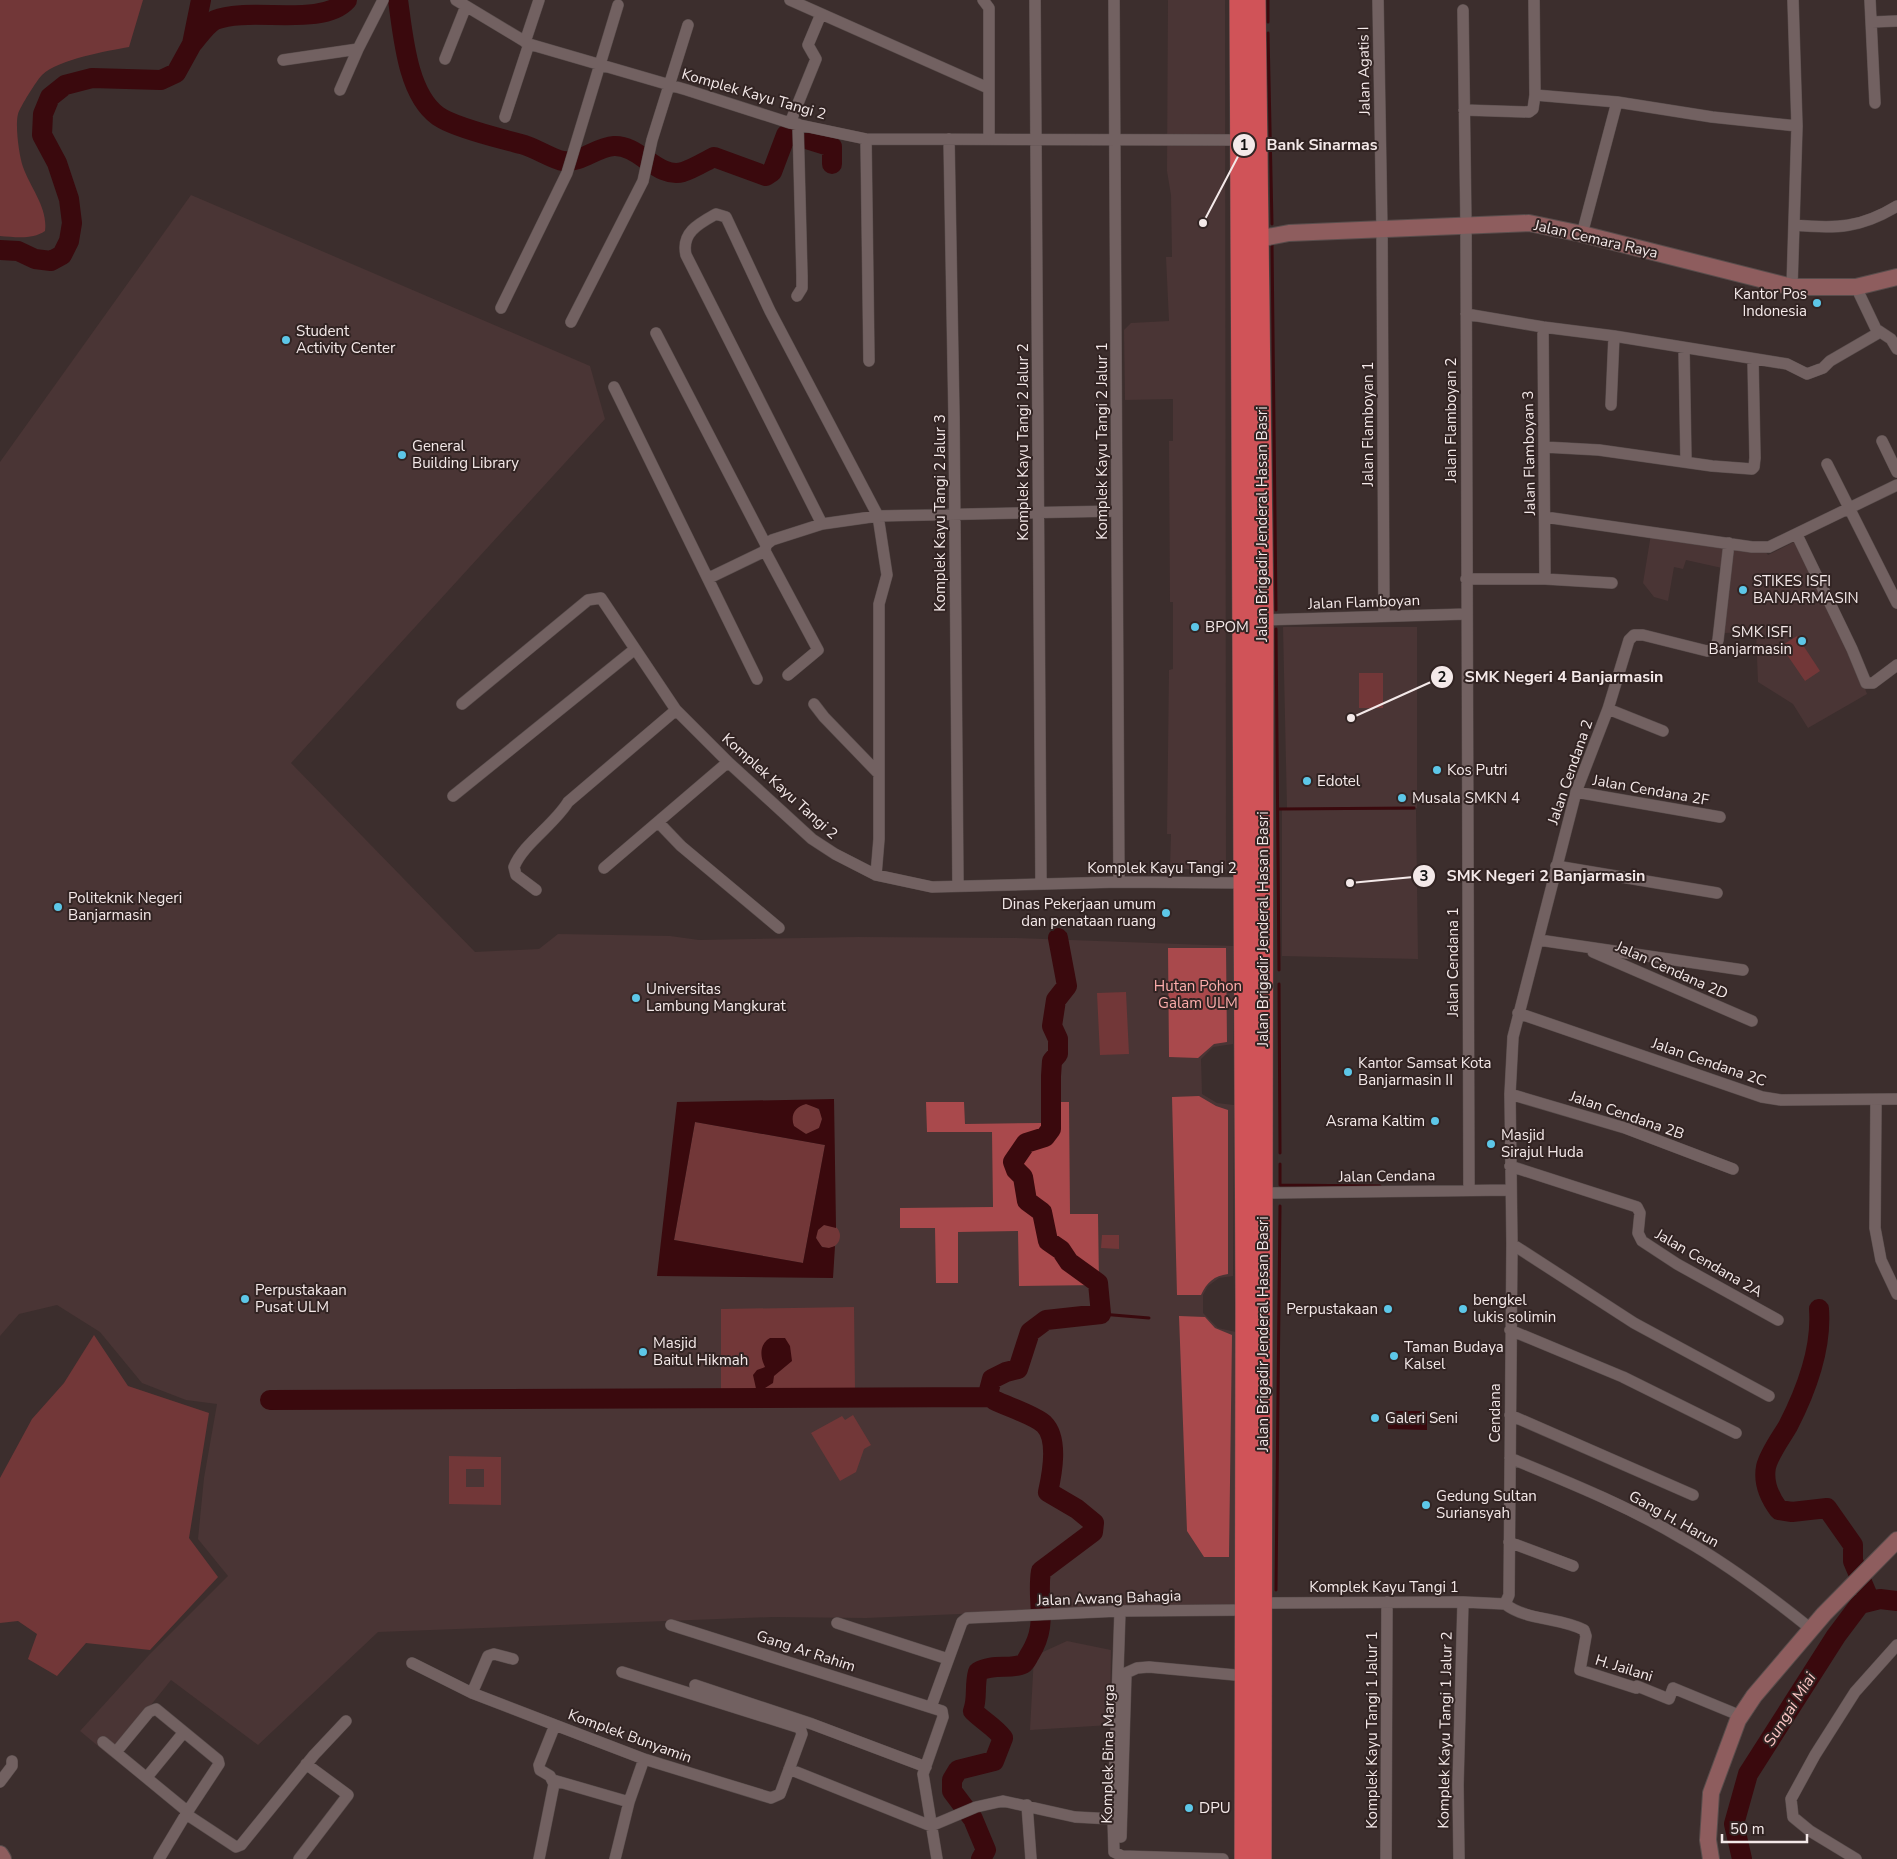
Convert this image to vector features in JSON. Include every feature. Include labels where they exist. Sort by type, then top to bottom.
[{"type":"highway","name":"Jalan Brigadir Jenderal Hasan Basri","points":[[1248,4],[1242,140],[1251,240]]},
{"type":"highway","name":"Jalan Brigadir Jenderal Hasan Basri","points":[[1248,4],[1253,538],[1245,883],[1255,1606],[1246,1676],[1261,1859]]},
{"type":"highway","name":"Jalan Brigadir Jenderal Hasan Basri","points":[[1245,1859],[1254,1773],[1255,1606],[1263,1193],[1263,620],[1253,538]]},
{"type":"street","points":[[340,90],[358,49],[384,0]]},
{"type":"street","points":[[505,117],[539,0]]},
{"type":"street","points":[[790,0],[988,88]]},
{"type":"street","points":[[983,0],[989,8],[989,139]]},
{"type":"street","name":"Komplek Kayu Tangi 2 Jalur 2","points":[[1035,0],[1041,884]]},
{"type":"street","name":"Komplek Kayu Tangi 2 Jalur 1","points":[[1114,0],[1119,882]]},
{"type":"street","name":"Jalan Agatis I","points":[[1378,0],[1382,231]]},
{"type":"street","points":[[1792,0],[1797,126],[1792,287]]},
{"type":"street","points":[[1870,0],[1874,103]]},
{"type":"street","points":[[1464,110],[1530,112],[1533,109],[1536,95],[1534,2]]},
{"type":"street","points":[[445,59],[462,3]]},
{"type":"street","name":"Komplek Kayu Tangi 2","points":[[462,3],[527,43],[794,123],[866,139],[1242,140]]},
{"type":"street","points":[[501,308],[566,173],[618,5]]},
{"type":"street","name":"Jalan Flamboyan 2","points":[[1463,10],[1466,226],[1467,614]]},
{"type":"street","points":[[797,296],[802,288],[802,276],[794,123],[816,59],[808,45],[821,14]]},
{"type":"street","points":[[1872,22],[1897,20]]},
{"type":"street","points":[[572,322],[636,198],[668,85],[688,24]]},
{"type":"street","points":[[283,60],[358,49]]},
{"type":"street","points":[[1536,95],[1617,102],[1712,117],[1797,126]]},
{"type":"street","points":[[1582,234],[1617,102]]},
{"type":"street","points":[[866,139],[869,361]]},
{"type":"street","name":"Komplek Kayu Tangi 2 Jalur 3","points":[[949,139],[954,417],[958,886]]},
{"type":"street","points":[[1794,225],[1840,228],[1868,221],[1897,206]]},
{"type":"street","points":[[822,524],[686,256],[684,245],[688,234],[716,214],[726,218],[734,230],[770,311],[878,516],[887,575],[879,604],[879,774],[876,874]]},
{"type":"street","name":"Jalan Cemara Raya","points":[[1251,240],[1289,233],[1382,231],[1529,223],[1582,234],[1792,287],[1856,287],[1897,277]]},
{"type":"street","name":"Jalan Flamboyan 1","points":[[1382,231],[1384,616]]},
{"type":"street","points":[[1856,287],[1868,315],[1880,332],[1891,339],[1897,348]]},
{"type":"street","points":[[1466,314],[1787,364],[1807,374],[1823,368],[1830,361],[1880,332]]},
{"type":"street","name":"Jalan Flamboyan 3","points":[[1543,327],[1545,579]]},
{"type":"street","points":[[656,333],[818,650],[788,675]]},
{"type":"street","points":[[1611,405],[1614,336]]},
{"type":"street","points":[[1684,348],[1686,461]]},
{"type":"street","points":[[1544,447],[1599,450],[1748,470],[1754,467],[1753,360]]},
{"type":"street","points":[[614,387],[757,679]]},
{"type":"street","points":[[1882,440],[1897,472]]},
{"type":"street","points":[[1827,464],[1897,603]]},
{"type":"street","points":[[1545,517],[1769,547],[1850,510],[1897,485]]},
{"type":"street","points":[[709,578],[788,534],[822,524],[878,516],[1038,511],[1117,511]]},
{"type":"street","points":[[1797,535],[1866,682],[1876,681],[1897,665]]},
{"type":"street","name":"Jalan Cendana 2","points":[[1511,1190],[1511,1059],[1518,1013],[1539,940],[1576,792],[1608,709],[1632,637],[1643,635],[1707,651],[1715,649],[1718,640],[1729,543]]},
{"type":"street","points":[[1466,579],[1545,579],[1612,584]]},
{"type":"street","name":"Komplek Kayu Tangi 2","points":[[462,704],[588,600],[601,598],[676,710],[728,762],[812,839],[835,854],[876,874],[904,882],[932,886],[1119,882],[1245,883]]},
{"type":"street","name":"Jalan Flamboyan","points":[[1263,620],[1467,614]]},
{"type":"street","name":"Jalan Cendana 1","points":[[1467,614],[1469,1190]]},
{"type":"street","points":[[453,796],[635,649]]},
{"type":"street","points":[[814,704],[824,717],[879,774]]},
{"type":"street","points":[[1608,709],[1663,731]]},
{"type":"street","points":[[536,890],[516,875],[514,867],[519,858],[560,815],[568,802],[676,710]]},
{"type":"street","points":[[604,868],[728,762]]},
{"type":"street","name":"Jalan Cendana 2F","points":[[1576,792],[1720,817]]},
{"type":"street","points":[[658,822],[681,846],[779,928]]},
{"type":"street","points":[[1556,866],[1717,893]]},
{"type":"street","name":"Jalan Cendana 2D","points":[[1539,940],[1743,970]]},
{"type":"street","name":"Jalan Cendana 2D","points":[[1580,946],[1752,1021]]},
{"type":"street","name":"Jalan Cendana 2C","points":[[1518,1013],[1762,1097],[1781,1100],[1876,1101],[1897,1099]]},
{"type":"street","name":"Jalan Cendana 2B","points":[[1510,1094],[1625,1128],[1733,1169]]},
{"type":"street","points":[[1876,1101],[1874,1228],[1881,1260],[1897,1294]]},
{"type":"street","name":"Jalan Cendana 2A","points":[[1510,1166],[1637,1207],[1640,1213],[1638,1233],[1642,1241],[1677,1264],[1778,1320]]},
{"type":"street","name":"Jalan Cendana","points":[[1263,1193],[1511,1190]]},
{"type":"street","name":"Cendana","points":[[1505,1604],[1509,1595],[1511,1190]]},
{"type":"street","points":[[1512,1244],[1634,1323],[1770,1396]]},
{"type":"street","points":[[1510,1330],[1623,1377],[1736,1433]]},
{"type":"street","points":[[1510,1416],[1693,1495]]},
{"type":"street","name":"Gang H. Harun","points":[[1510,1458],[1628,1510],[1682,1538],[1772,1597],[1811,1629]]},
{"type":"street","points":[[1711,1859],[1708,1840],[1711,1793],[1741,1716],[1754,1696],[1811,1629],[1897,1540]]},
{"type":"street","points":[[1509,1542],[1573,1566]]},
{"type":"street","name":"Komplek Kayu Tangi 1","points":[[1255,1606],[1387,1602],[1505,1604]]},
{"type":"street","name":"Komplek Kayu Tangi 1 Jalur 1","points":[[1386,1859],[1387,1602]]},
{"type":"street","name":"Komplek Kayu Tangi 1 Jalur 2","points":[[1459,1859],[1458,1785],[1463,1602]]},
{"type":"street","name":"H. Jailani","points":[[1505,1604],[1517,1612],[1550,1618],[1584,1630],[1586,1636],[1580,1670],[1636,1688],[1637,1686],[1669,1699],[1674,1688],[1741,1716]]},
{"type":"street","name":"Jalan Awang Bahagia","points":[[948,1659],[962,1622],[967,1618],[1255,1606]]},
{"type":"street","points":[[1120,1611],[1113,1819],[1114,1850],[1117,1855],[1122,1856],[1223,1859]]},
{"type":"street","points":[[837,1623],[948,1659],[931,1708],[942,1711],[943,1717],[924,1774],[937,1859]]},
{"type":"street","name":"Gang Ar Rahim","points":[[671,1625],[931,1708]]},
{"type":"street","points":[[1856,1859],[1810,1831],[1793,1817],[1791,1799],[1815,1755],[1855,1692],[1897,1645]]},
{"type":"street","points":[[472,1692],[488,1656],[494,1654],[513,1659]]},
{"type":"street","points":[[412,1663],[472,1692],[554,1725]]},
{"type":"street","name":"Komplek Bina Marga","points":[[1121,1837],[1126,1673],[1137,1668],[1149,1667],[1246,1676]]},
{"type":"street","name":"Komplek Bunyamin","points":[[553,1780],[539,1767],[554,1725],[644,1759],[771,1798],[780,1794],[802,1734],[800,1728],[622,1672]]},
{"type":"street","points":[[695,1685],[812,1724],[926,1767]]},
{"type":"street","points":[[116,1752],[153,1710],[156,1709],[219,1762],[159,1859]]},
{"type":"street","points":[[104,1742],[187,1813],[239,1847],[306,1764],[346,1721]]},
{"type":"street","points":[[146,1777],[184,1732]]},
{"type":"street","points":[[615,1859],[629,1802],[644,1759]]},
{"type":"street","points":[[0,1782],[12,1766],[12,1761]]},
{"type":"street","points":[[299,1859],[348,1795],[306,1764]]},
{"type":"street","points":[[789,1769],[931,1826],[976,1807],[1004,1801],[1075,1816],[1113,1819]]},
{"type":"street","points":[[539,1859],[553,1794],[553,1780],[629,1802]]},
{"type":"street","points":[[1027,1805],[1031,1859]]},
{"type":"street","points":[[0,1854],[3,1859]]},
{"type":"shaded area","points":[[0,0],[143,0],[129,47],[84,56],[50,69],[42,75],[19,111],[17,133],[22,162],[41,206],[45,223],[45,231],[29,237],[0,236]]},
{"type":"shaded area","points":[[1168,0],[1225,0],[1226,869],[1170,869],[1171,834],[1167,834],[1169,670],[1173,669],[1173,602],[1170,602],[1169,441],[1173,441],[1173,399],[1125,400],[1124,330],[1131,323],[1169,321],[1166,257],[1172,257],[1171,195],[1167,171]]},
{"type":"shaded area","name":"Universitas Lambung Mangkurat","points":[[191,195],[590,366],[605,419],[291,763],[475,952],[539,949],[558,934],[670,936],[699,940],[858,937],[1016,938],[1234,946],[1233,1044],[1213,1047],[1201,1059],[1202,1094],[1217,1103],[1234,1105],[1233,1276],[1219,1278],[1208,1286],[1203,1295],[1203,1313],[1218,1328],[1236,1332],[1237,1603],[1229,1608],[1055,1610],[866,1618],[773,1617],[378,1632],[258,1745],[171,1680],[110,1756],[80,1731],[149,1655],[228,1576],[198,1539],[204,1478],[217,1404],[186,1400],[142,1383],[100,1332],[57,1305],[19,1314],[0,1336],[0,462]]},
{"type":"shaded area","name":"SMK ISFI Banjarmasin","points":[[1651,534],[1765,551],[1768,555],[1796,541],[1851,650],[1867,694],[1808,728],[1793,704],[1758,682],[1756,632],[1723,633],[1722,568],[1686,560],[1683,569],[1674,567],[1668,601],[1654,597],[1643,583]]},
{"type":"shaded area","points":[[1283,627],[1417,627],[1417,808],[1287,808]]},
{"type":"shaded area","points":[[1797,636],[1820,671],[1805,681],[1781,646]]},
{"type":"shaded area","points":[[1359,673],[1383,673],[1383,708],[1359,708]]},
{"type":"shaded area","points":[[1282,809],[1416,810],[1418,959],[1282,956]]},
{"type":"shaded area","points":[[1126,992],[1129,1054],[1100,1055],[1097,993]]},
{"type":"shaded area","points":[[834,1099],[836,1228],[824,1225],[818,1230],[816,1238],[822,1247],[829,1248],[835,1246],[833,1278],[657,1276],[677,1102]],"holes":[[[806,1104],[819,1109],[822,1119],[819,1128],[806,1134],[794,1126],[793,1118],[796,1109]],[[695,1122],[825,1145],[803,1263],[674,1240]]]},
{"type":"shaded area","points":[[807,1104],[818,1108],[822,1119],[818,1130],[807,1134],[796,1130],[792,1119],[796,1108]]},
{"type":"shaded area","points":[[695,1122],[825,1145],[803,1263],[674,1240]]},
{"type":"shaded area","points":[[828,1224],[836,1228],[840,1236],[836,1244],[828,1248],[820,1244],[816,1236],[820,1228]]},
{"type":"shaded area","points":[[1102,1235],[1119,1235],[1119,1249],[1101,1248]]},
{"type":"shaded area","points":[[854,1307],[855,1390],[721,1393],[721,1309]]},
{"type":"shaded area","points":[[94,1335],[128,1386],[209,1413],[189,1538],[218,1577],[150,1650],[86,1643],[57,1676],[28,1659],[37,1634],[18,1621],[0,1623],[0,1478],[32,1419],[64,1383]]},
{"type":"shaded area","points":[[770,1338],[785,1338],[790,1346],[792,1361],[774,1376],[773,1383],[765,1388],[763,1393],[757,1393],[753,1375],[757,1370],[765,1367],[762,1359],[762,1347]]},
{"type":"shaded area","points":[[1388,1411],[1427,1411],[1427,1430],[1388,1429]]},
{"type":"shaded area","points":[[853,1415],[871,1445],[864,1449],[856,1472],[840,1481],[811,1433],[842,1416],[845,1420]]},
{"type":"shaded area","points":[[449,1456],[501,1457],[501,1505],[449,1504]],"holes":[[[466,1469],[484,1469],[484,1487],[466,1487]]]},
{"type":"shaded area","points":[[1067,1641],[1111,1650],[1110,1725],[1030,1730],[1034,1656]]},
{"type":"green space","name":"Hutan Pohon Galam ULM","points":[[1168,948],[1226,948],[1227,1042],[1214,1044],[1198,1058],[1169,1057]]},
{"type":"green space","points":[[1199,1096],[1216,1106],[1228,1110],[1228,1274],[1212,1280],[1201,1295],[1177,1295],[1172,1097]]},
{"type":"green space","points":[[926,1102],[964,1102],[965,1124],[1042,1123],[1042,1102],[1069,1102],[1070,1214],[1098,1214],[1099,1285],[1019,1286],[1018,1231],[958,1232],[958,1283],[936,1283],[935,1228],[900,1228],[900,1208],[993,1207],[992,1132],[927,1132]]},
{"type":"green space","points":[[1179,1316],[1205,1317],[1215,1328],[1232,1335],[1229,1557],[1204,1557],[1187,1531]]},
{"type":"waterway","points":[[0,250],[18,251],[35,259],[51,261],[62,255],[69,241],[72,223],[69,199],[57,163],[42,135],[43,114],[50,97],[65,85],[92,78],[161,80],[176,73],[192,44],[201,0]]},
{"type":"waterway","points":[[193,43],[212,22],[229,16],[321,13],[336,8],[347,0]]},
{"type":"waterway","points":[[398,0],[408,63],[419,93],[438,116],[455,124],[526,146],[563,161],[576,160],[607,147],[623,147],[657,167],[674,173],[687,171],[714,157],[766,176],[772,172],[786,135],[790,134],[832,147],[832,164]]},
{"type":"waterway","points":[[1268,0],[1268,22]]},
{"type":"waterway","points":[[1268,33],[1272,224]]},
{"type":"waterway","points":[[1272,244],[1276,610]]},
{"type":"waterway","points":[[1276,629],[1279,970]]},
{"type":"waterway","points":[[1279,809],[1414,808]]},
{"type":"waterway","points":[[981,1859],[986,1850],[973,1819],[952,1791],[952,1780],[958,1770],[994,1761],[1003,1738],[973,1711],[978,1672],[989,1668],[1018,1666],[1025,1662],[1036,1643],[1041,1623],[1041,1571],[1093,1532],[1094,1523],[1077,1509],[1048,1492],[1053,1457],[1052,1438],[1049,1430],[1040,1421],[994,1400],[988,1394],[992,1379],[1006,1372],[1018,1369],[1030,1332],[1046,1320],[1101,1314],[1098,1283],[1069,1262],[1061,1250],[1048,1241],[1042,1212],[1027,1201],[1023,1177],[1016,1170],[1013,1162],[1026,1143],[1045,1137],[1051,1129],[1052,1061],[1058,1054],[1058,1039],[1052,1026],[1056,1000],[1067,986],[1058,938]]},
{"type":"waterway","points":[[1279,984],[1280,1153]]},
{"type":"waterway","points":[[1280,1164],[1280,1185],[1380,1186]]},
{"type":"waterway","points":[[1276,1590],[1280,1206]]},
{"type":"waterway","points":[[1819,1309],[1818,1339],[1807,1384],[1795,1413],[1772,1451],[1766,1467],[1765,1479],[1770,1495],[1779,1510],[1792,1512],[1827,1508],[1853,1545],[1853,1561],[1870,1601]]},
{"type":"waterway","points":[[1101,1314],[1149,1318]]},
{"type":"waterway","points":[[270,1400],[991,1397]]},
{"type":"waterway","name":"Sungai Miai","points":[[1742,1859],[1734,1824],[1748,1774],[1836,1636],[1860,1604],[1880,1599],[1897,1601]]},
{"type":"place","name":"Bank Sinarmas","points":[[1203,223]]},
{"type":"place","name":"Kantor Pos Indonesia","points":[[1817,303]]},
{"type":"place","name":"Student Activity Center","points":[[286,340]]},
{"type":"place","name":"General Building Library","points":[[402,455]]},
{"type":"place","name":"STIKES ISFI BANJARMASIN","points":[[1743,590]]},
{"type":"place","name":"BPOM","points":[[1195,627]]},
{"type":"place","name":"SMK ISFI Banjarmasin","points":[[1802,641]]},
{"type":"place","name":"SMK Negeri 4 Banjarmasin","points":[[1351,718]]},
{"type":"place","name":"Kos Putri","points":[[1437,770]]},
{"type":"place","name":"Edotel","points":[[1307,781]]},
{"type":"place","name":"Musala SMKN 4","points":[[1402,798]]},
{"type":"place","name":"SMK Negeri 2 Banjarmasin","points":[[1350,883]]},
{"type":"place","name":"Politeknik Negeri Banjarmasin","points":[[58,907]]},
{"type":"place","name":"Dinas Pekerjaan umum dan penataan ruang","points":[[1166,913]]},
{"type":"place","name":"Universitas Lambung Mangkurat","points":[[636,998]]},
{"type":"place","name":"Kantor Samsat Kota Banjarmasin II","points":[[1348,1072]]},
{"type":"place","name":"Asrama Kaltim","points":[[1435,1121]]},
{"type":"place","name":"Masjid Sirajul Huda","points":[[1491,1144]]},
{"type":"place","name":"Perpustakaan Pusat ULM","points":[[245,1299]]},
{"type":"place","name":"Perpustakaan","points":[[1388,1309]]},
{"type":"place","name":"bengkel lukis solimin","points":[[1463,1309]]},
{"type":"place","name":"Masjid Baitul Hikmah","points":[[643,1352]]},
{"type":"place","name":"Taman Budaya Kalsel","points":[[1394,1356]]},
{"type":"place","name":"Galeri Seni","points":[[1375,1418]]},
{"type":"place","name":"Gedung Sultan Suriansyah","points":[[1426,1505]]},
{"type":"place","name":"DPU","points":[[1189,1808]]}]
